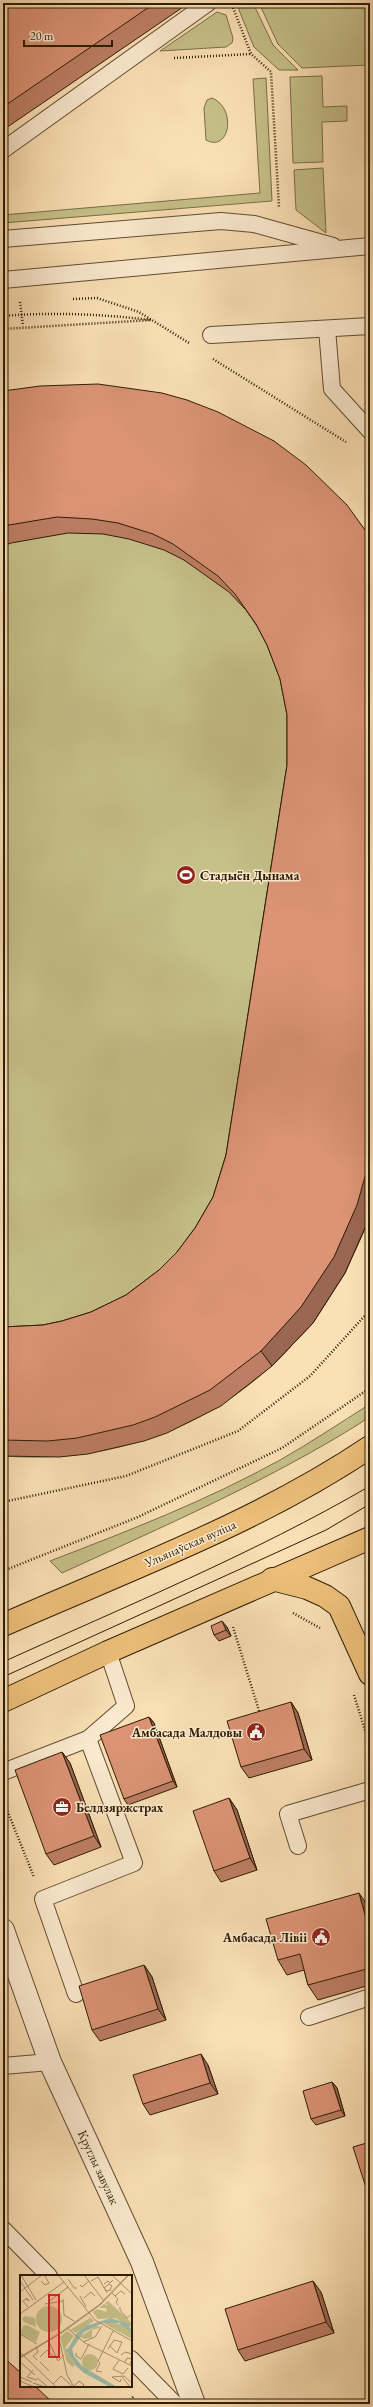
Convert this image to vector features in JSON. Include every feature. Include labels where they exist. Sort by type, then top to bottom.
[{"type":"main road","name":"Ульянаўская вуліца","points":[[3,1625],[242,1520],[306,1488],[370,1447]]},
{"type":"main road","points":[[3,1702],[108,1652],[272,1579],[370,1538]]},
{"type":"main road","points":[[272,1579],[307,1588],[325,1596],[339,1606],[370,1674]]},
{"type":"street","name":"Круглы завулак","points":[[3,1930],[50,2062],[142,2262],[194,2404]]},
{"type":"lane","points":[[3,150],[208,3]]},
{"type":"lane","points":[[3,239],[221,221],[254,224],[342,248]]},
{"type":"lane","points":[[3,280],[370,246]]},
{"type":"lane","points":[[211,335],[370,326]]},
{"type":"lane","points":[[327,329],[332,389],[370,431]]},
{"type":"lane","points":[[3,1772],[88,1739],[126,1706],[108,1652]]},
{"type":"lane","points":[[76,1994],[43,1899],[134,1863],[88,1739]]},
{"type":"lane","points":[[298,1846],[288,1814],[370,1790]]},
{"type":"lane","points":[[309,2017],[370,1997]]},
{"type":"lane","points":[[3,2066],[50,2062]]},
{"type":"lane","points":[[3,2229],[48,2275]]},
{"type":"lane","points":[[132,2360],[175,2404]]},
{"type":"path","points":[[231,3],[251,54],[271,72],[277,177]]},
{"type":"path","points":[[172,58],[251,54]]},
{"type":"path","points":[[97,298],[139,312],[192,345]]},
{"type":"path","points":[[20,302],[23,326]]},
{"type":"path","points":[[3,316],[40,312],[96,314],[151,320]]},
{"type":"path","points":[[3,329],[23,326],[96,325],[151,320]]},
{"type":"path","points":[[212,358],[347,443]]},
{"type":"path","points":[[361,451],[370,460]]},
{"type":"path","points":[[3,1502],[126,1476],[238,1431],[310,1376],[370,1310]]},
{"type":"path","points":[[3,1571],[138,1517],[282,1448],[370,1388]]},
{"type":"path","points":[[231,1620],[261,1716]]},
{"type":"path","points":[[3,1800],[43,1899]]},
{"type":"shaded area","points":[[239,3],[253,3],[273,45],[298,70],[279,70],[254,47],[239,10]]},
{"type":"shaded area","points":[[259,3],[370,3],[370,65],[302,68],[278,44]]},
{"type":"shaded area","points":[[217,12],[226,15],[233,38],[232,43],[226,47],[160,51]]},
{"type":"shaded area","points":[[322,76],[323,107],[347,106],[347,121],[322,122],[323,162],[293,163],[290,77]]},
{"type":"shaded area","points":[[266,78],[272,201],[3,223],[3,215],[260,193],[253,79]]},
{"type":"shaded area","points":[[212,98],[220,103],[225,111],[227,119],[225,135],[221,140],[214,142],[206,140],[204,108],[207,100]]},
{"type":"shaded area","points":[[323,168],[326,233],[296,210],[294,170]]},
{"type":"shaded area","name":"Стадыён Дынама","points":[[3,408],[358,521],[370,536],[370,1214],[368,1221],[342,1276],[309,1325],[270,1367],[226,1402],[176,1428],[122,1446],[64,1456],[3,1456]]},
{"type":"shaded area","points":[[370,1404],[370,1416],[359,1424],[287,1466],[250,1485],[176,1521],[62,1573],[50,1561],[138,1527],[224,1489],[280,1460]]},
{"type":"building","points":[[3,3],[155,3],[3,107]]},
{"type":"building","points":[[98,384],[162,393],[187,400],[218,412],[274,441],[306,465],[347,505],[370,537],[370,1150],[366,1173],[357,1205],[334,1257],[301,1307],[261,1351],[210,1390],[155,1417],[133,1425],[77,1438],[48,1441],[3,1440],[3,1327],[43,1325],[62,1321],[91,1312],[126,1295],[159,1270],[177,1252],[195,1228],[213,1197],[226,1155],[287,765],[287,715],[280,679],[267,645],[256,624],[235,594],[218,576],[173,544],[153,534],[118,523],[92,519],[57,517],[3,526],[3,391],[40,386]]},
{"type":"building","points":[[222,1621],[226,1630],[214,1635],[211,1626]]},
{"type":"building","points":[[291,1702],[304,1749],[241,1767],[227,1721]]},
{"type":"building","points":[[149,1717],[173,1781],[124,1799],[100,1735]]},
{"type":"building","points":[[62,1752],[94,1836],[46,1854],[15,1770]]},
{"type":"building","points":[[229,1798],[250,1858],[214,1871],[193,1811]]},
{"type":"building","points":[[359,1893],[370,1933],[370,1968],[308,1985],[300,1954],[278,1960],[266,1919]]},
{"type":"building","points":[[144,1965],[158,2009],[92,2030],[79,1986]]},
{"type":"building","points":[[201,2054],[210,2083],[143,2104],[133,2075]]},
{"type":"building","points":[[332,2082],[341,2110],[311,2119],[303,2091]]},
{"type":"building","points":[[370,2142],[370,2194],[368,2194],[353,2147]]},
{"type":"building","points":[[313,2281],[326,2322],[238,2350],[225,2309]]},
{"type":"building","points":[[3,2357],[20,2372],[20,2387],[36,2387],[54,2404],[3,2404]]},
{"type":"tram line","points":[[3,1662],[235,1557],[326,1511],[370,1486]]},
{"type":"tram line","points":[[3,1677],[326,1530],[370,1504]]},
{"type":"place","name":"Стадыён Дынама","points":[[186,875]]},
{"type":"place","name":"Амбасада Малдовы","points":[[256,1732]]},
{"type":"place","name":"Белдзяржстрах","points":[[62,1807]]},
{"type":"place","name":"Амбасада Лівіі","points":[[321,1937]]}]
